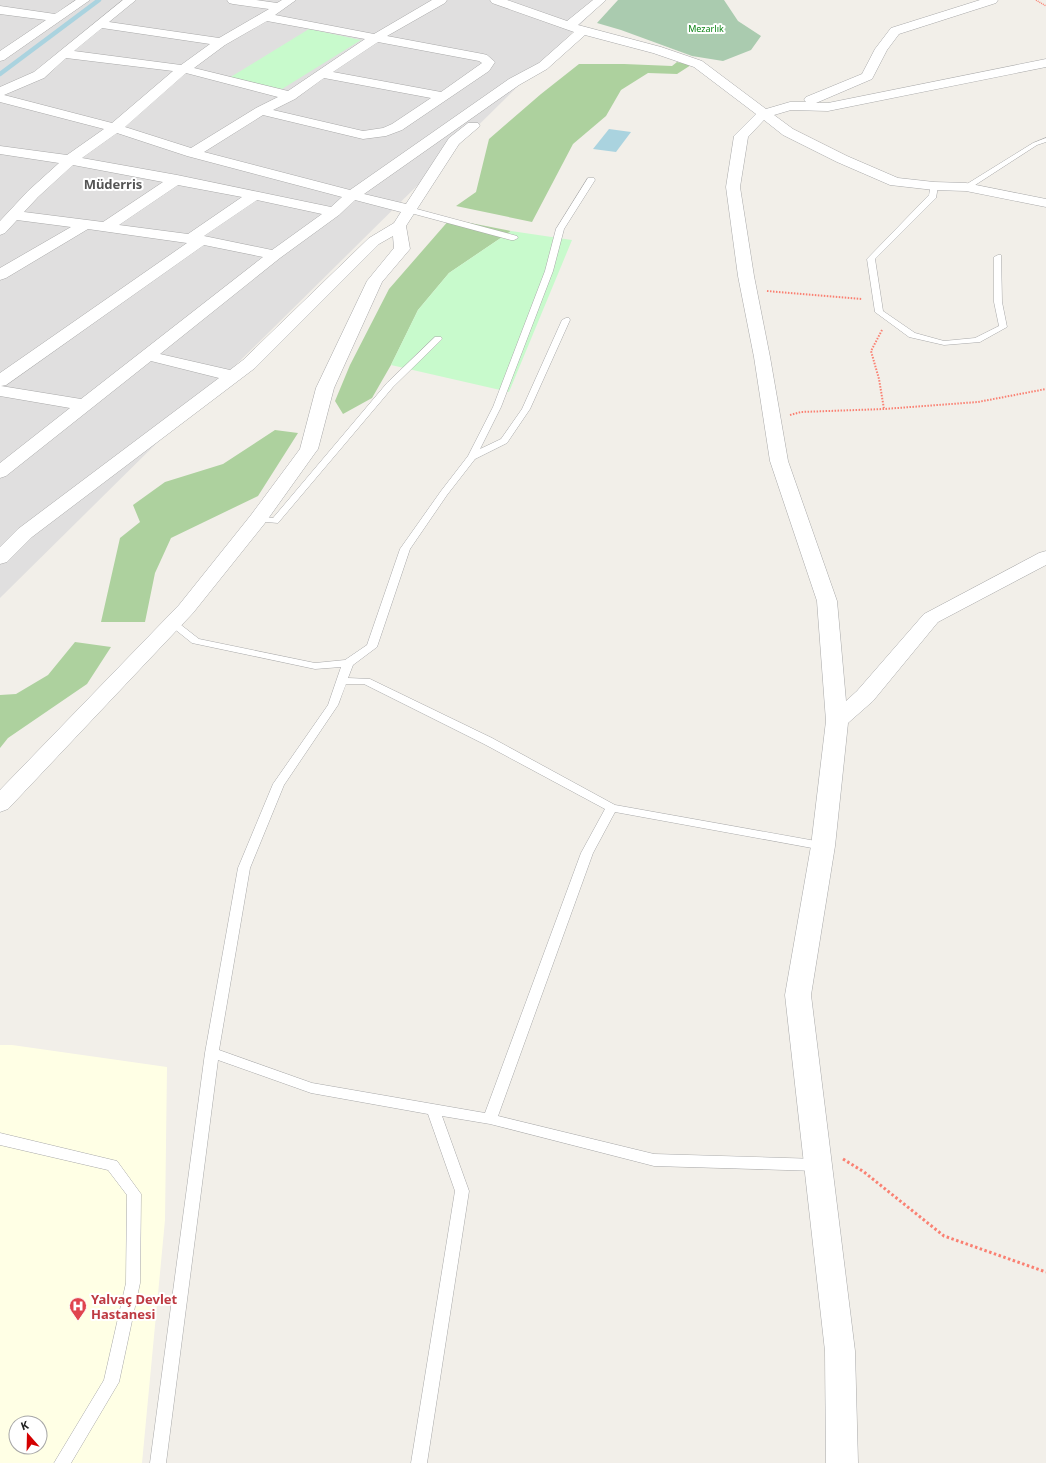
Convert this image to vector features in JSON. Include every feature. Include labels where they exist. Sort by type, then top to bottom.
[{"type":"street","points":[[0,57],[55,18],[84,0]]},
{"type":"street","points":[[0,92],[39,75],[98,24],[130,0]]},
{"type":"street","points":[[233,0],[278,7]]},
{"type":"street","points":[[0,230],[33,194],[70,160],[115,128],[184,69],[222,42],[266,17],[278,7],[290,0]]},
{"type":"street","points":[[192,153],[261,111],[290,96],[375,38],[441,0]]},
{"type":"street","points":[[496,0],[583,31],[657,50],[698,64],[788,132],[842,159],[895,182],[934,186],[966,186],[1046,202]]},
{"type":"street","points":[[569,26],[600,0]]},
{"type":"street","points":[[842,1463],[840,1351],[798,995],[823,846],[837,721],[827,601],[779,461],[733,187],[741,136],[764,114],[823,96],[868,76],[881,50],[894,31],[992,0]]},
{"type":"street","points":[[2,11],[55,18]]},
{"type":"street","points":[[261,111],[363,135],[386,132],[397,127],[484,68],[488,62],[483,58],[266,17]]},
{"type":"street","points":[[98,24],[222,42]]},
{"type":"street","points":[[0,472],[149,356],[275,255],[334,212],[351,196],[514,82],[543,66],[583,31]]},
{"type":"street","points":[[64,54],[184,69],[290,96]]},
{"type":"street","points":[[790,106],[828,107],[1046,63]]},
{"type":"street","points":[[322,74],[443,96]]},
{"type":"street","points":[[0,558],[25,533],[249,364],[374,241],[399,226],[454,141],[520,92],[514,82]]},
{"type":"street","points":[[0,98],[115,128],[192,153],[351,196],[410,210]]},
{"type":"street","points":[[0,150],[70,160],[177,179],[334,212]]},
{"type":"street","points":[[106,227],[177,179]]},
{"type":"street","points":[[0,380],[255,195]]},
{"type":"street","points":[[13,215],[195,240],[275,255]]},
{"type":"street","points":[[0,275],[85,225]]},
{"type":"street","points":[[0,804],[186,609],[258,519],[308,448],[325,388],[375,281],[402,249],[399,226]]},
{"type":"street","points":[[149,356],[233,376]]},
{"type":"street","points":[[0,362],[18,368]]},
{"type":"street","points":[[0,391],[85,405]]},
{"type":"street","points":[[837,721],[865,696],[931,618],[1046,557]]},
{"type":"lane","points":[[966,186],[1035,144],[1046,140]]},
{"type":"lane","points":[[172,623],[196,641],[315,666],[348,663],[372,647],[405,548],[444,493],[472,457],[497,407],[550,270],[560,229],[591,180]]},
{"type":"lane","points":[[934,186],[933,196],[871,260],[879,312],[912,335],[944,343],[977,340],[1003,327],[998,302],[998,257]]},
{"type":"lane","points":[[410,210],[514,238]]},
{"type":"lane","points":[[472,457],[504,441],[526,409],[566,320]]},
{"type":"lane","points":[[258,519],[275,521],[390,385],[438,339]]},
{"type":"lane","points":[[158,1463],[212,1053],[244,868],[279,784],[333,705],[348,663]]},
{"type":"lane","points":[[341,681],[366,681],[488,741],[612,808],[823,846]]},
{"type":"lane","points":[[490,1119],[587,853],[612,808]]},
{"type":"lane","points":[[212,1053],[311,1088],[490,1119],[654,1160],[819,1165]]},
{"type":"lane","points":[[419,1463],[462,1191],[433,1109]]},
{"type":"lane","points":[[0,1139],[112,1165],[134,1194],[133,1282],[111,1382],[63,1463]]},
{"type":"path","points":[[1036,0],[1046,6]]},
{"type":"path","points":[[749,289],[876,300]]},
{"type":"path","points":[[884,409],[879,379],[871,351],[880,331],[894,323]]},
{"type":"path","points":[[772,419],[801,412],[884,409],[978,402],[1046,389]]},
{"type":"path","points":[[816,1141],[864,1172],[944,1236],[1046,1272]]},
{"type":"shaded area","points":[[0,0],[605,0],[0,598]]},
{"type":"shaded area","name":"Yalvaç Devlet Hastanesi","points":[[0,1045],[12,1045],[167,1067],[165,1220],[142,1463],[0,1463]]},
{"type":"green space","name":"Mezarlık","points":[[618,0],[724,0],[738,21],[761,36],[751,50],[723,61],[692,56],[621,30],[597,23]]},
{"type":"green space","points":[[309,29],[361,40],[282,89],[229,78]]},
{"type":"green space","points":[[677,62],[691,65],[677,74],[648,73],[621,90],[606,116],[573,144],[532,222],[456,206],[476,192],[489,139],[541,94],[579,64],[672,66]]},
{"type":"green space","points":[[450,219],[511,231],[449,273],[418,310],[391,365],[372,398],[343,414],[335,401],[350,365],[389,289]]},
{"type":"green space","points":[[511,231],[572,240],[509,392],[391,365],[418,310],[449,273]]},
{"type":"green space","points":[[275,430],[298,433],[258,496],[171,538],[155,573],[145,622],[101,622],[120,538],[140,522],[133,505],[165,482],[223,464]]},
{"type":"green space","points":[[75,642],[111,647],[87,684],[8,738],[0,748],[0,695],[16,694],[48,675]]},
{"type":"water","points":[[609,129],[631,132],[616,152],[593,149]]},
{"type":"waterway","points":[[0,74],[99,0]]},
{"type":"place","name":"Yalvaç Devlet Hastanesi","points":[[78,1321]]},
{"type":"district","name":"Müderris","points":[[113,184]]}]
